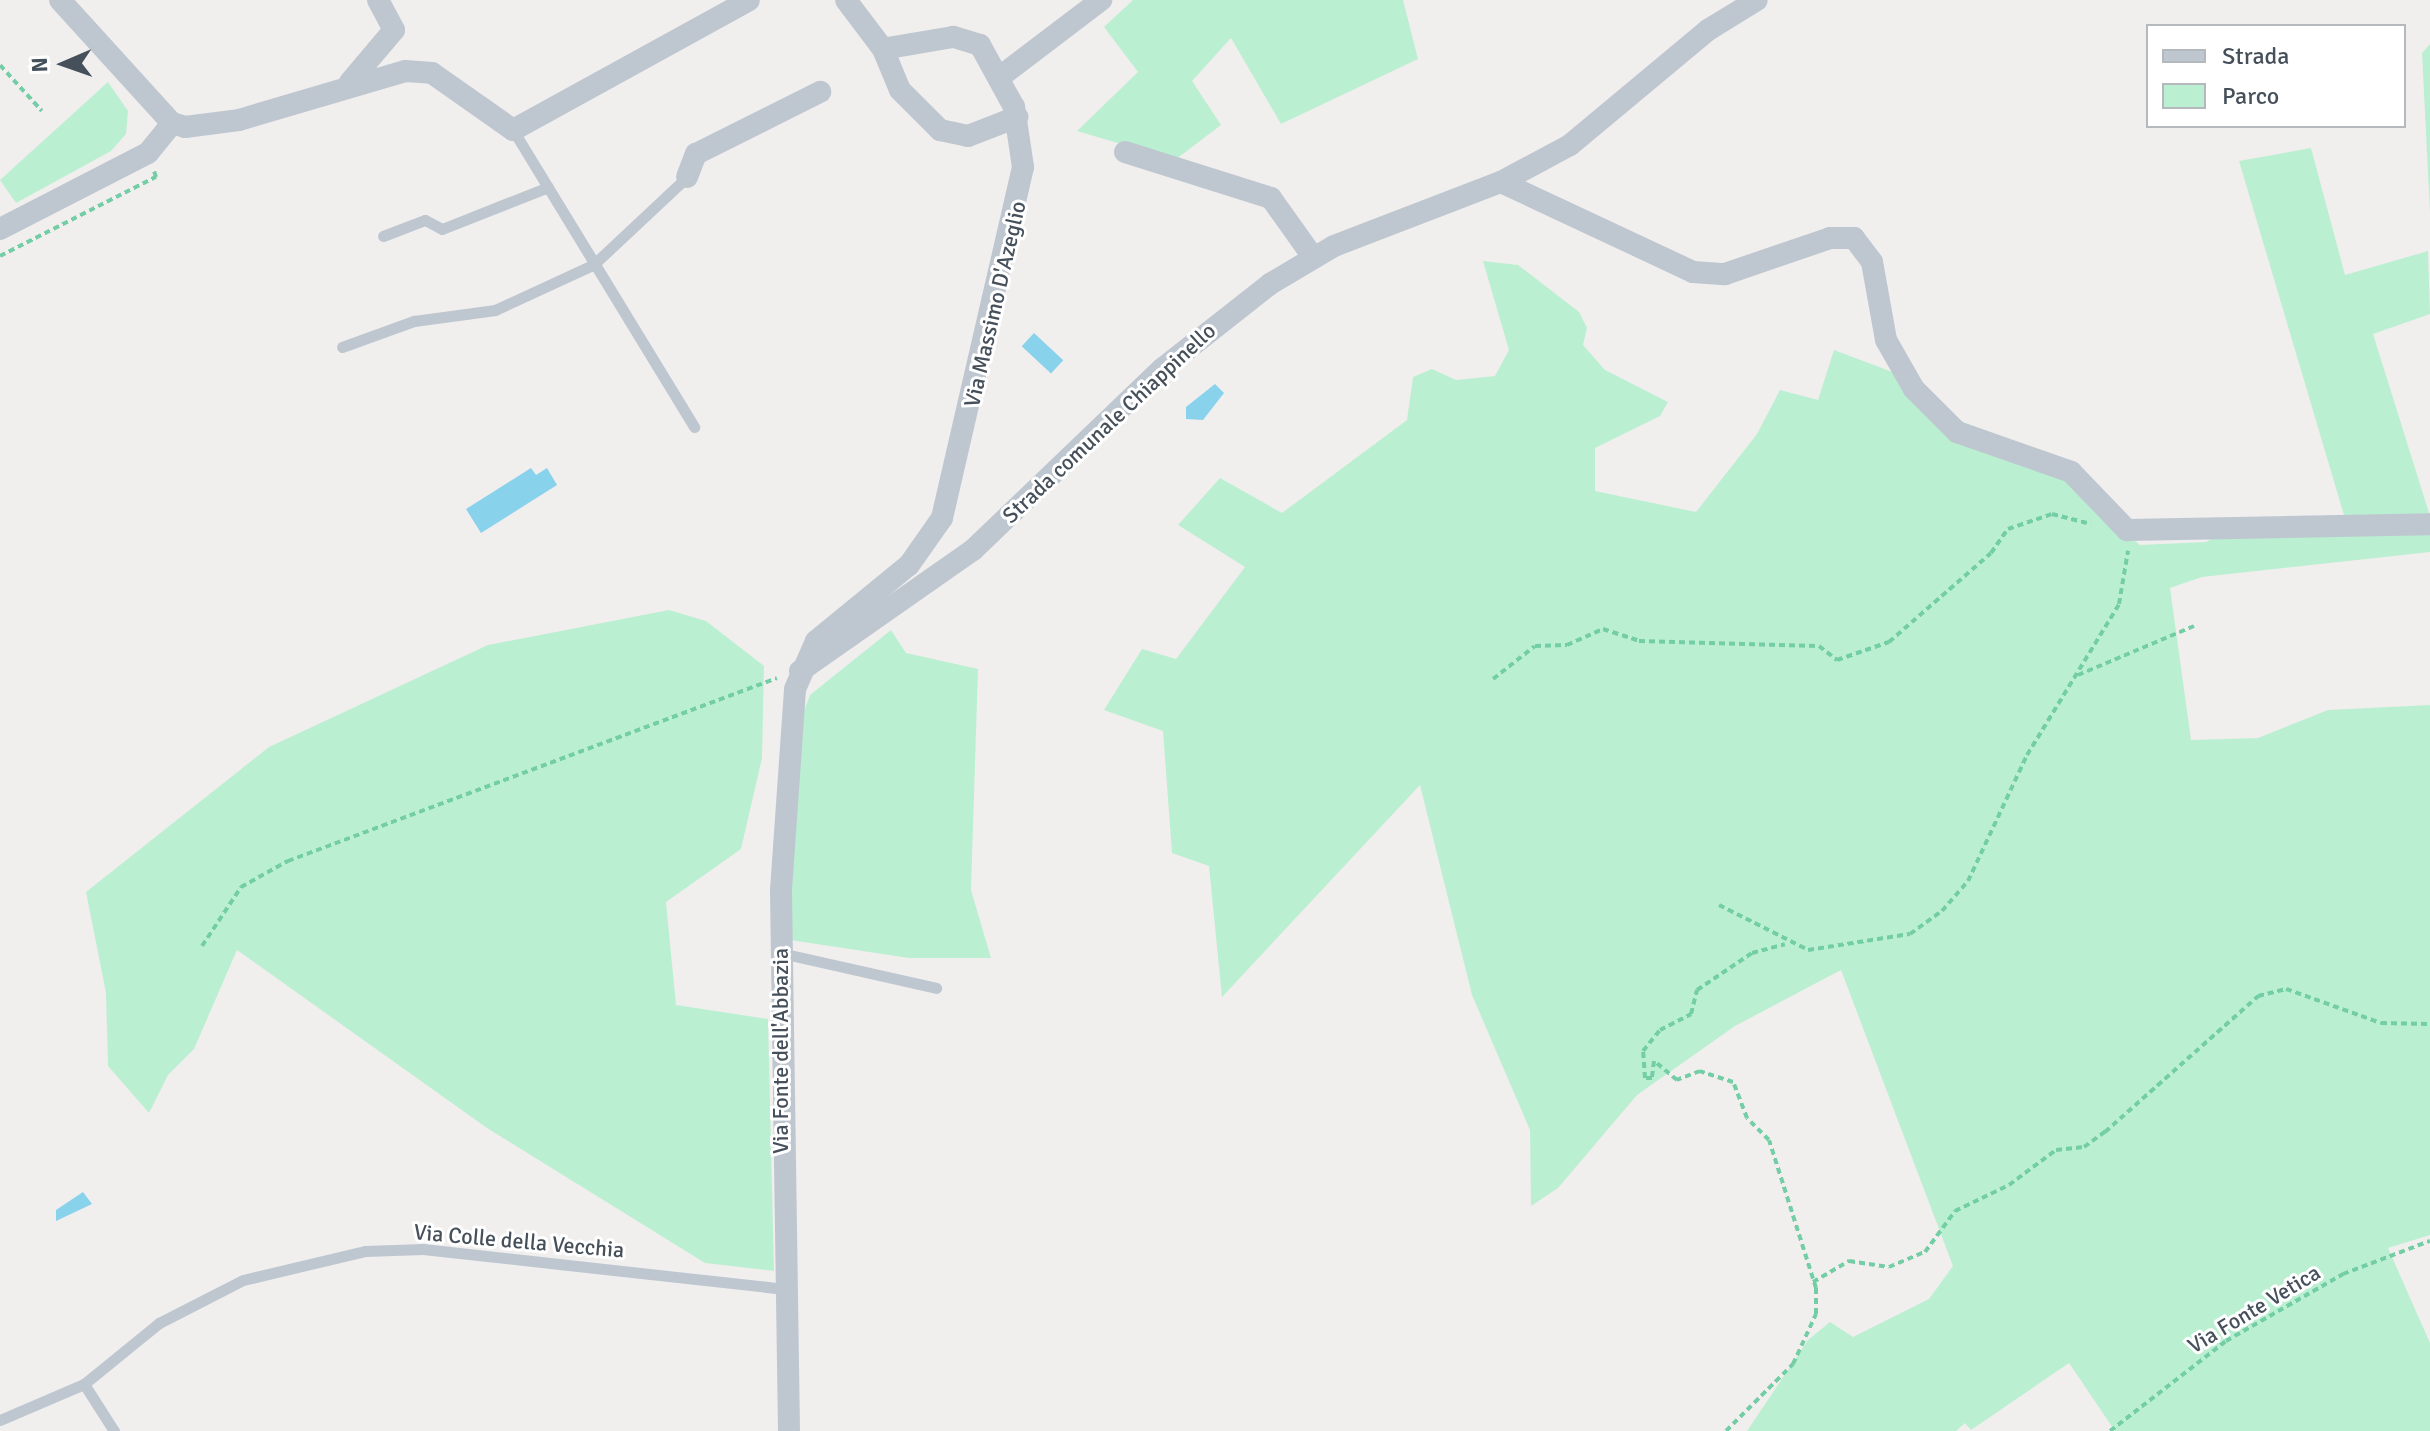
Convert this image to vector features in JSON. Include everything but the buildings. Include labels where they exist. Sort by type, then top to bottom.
[{"type":"street","points":[[60,0],[172,123],[200,127],[239,120],[349,83],[432,73],[513,130],[749,0]]},
{"type":"street","points":[[349,83],[394,30],[378,0]]},
{"type":"street","points":[[846,0],[883,49],[900,90],[940,130],[968,136],[1017,117]]},
{"type":"street","points":[[1001,76],[1101,0]]},
{"type":"street","name":"Strada comunale Chiappinello","points":[[799,672],[973,550],[1162,369],[1313,257],[1501,182],[1585,135],[1708,30],[1757,0]]},
{"type":"street","name":"Via Massimo D'Azeglio","points":[[799,672],[823,633],[921,553],[942,518],[1021,186],[1017,117],[1001,76],[967,38],[883,49]]},
{"type":"street","points":[[687,177],[696,154],[820,92]]},
{"type":"street","points":[[0,229],[148,153],[172,123]]},
{"type":"street","points":[[1125,152],[1271,198],[1313,257]]},
{"type":"street","points":[[1501,182],[1693,272],[1738,271],[1830,238],[1854,238],[1872,262],[1886,340],[1914,389],[1957,432],[2071,472],[2127,530],[2430,524]]},
{"type":"street","name":"Via Fonte dell'Abbazia","points":[[789,1431],[781,953],[783,803],[799,672]]},
{"type":"lane","points":[[513,130],[694,427]]},
{"type":"lane","points":[[342,347],[414,321],[495,310],[593,265],[687,177]]},
{"type":"lane","points":[[383,236],[425,220],[442,229],[548,187]]},
{"type":"lane","points":[[781,953],[936,988]]},
{"type":"lane","name":"Via Colle della Vecchia","points":[[0,1420],[84,1384],[159,1323],[243,1280],[365,1251],[423,1249],[787,1289]]},
{"type":"lane","points":[[84,1384],[114,1431]]},
{"type":"path","points":[[0,65],[42,111]]},
{"type":"path","points":[[0,256],[156,177],[148,153]]},
{"type":"path","points":[[1493,679],[1535,646],[1567,645],[1603,629],[1639,641],[1819,646],[1837,660],[1889,642],[1991,553],[2008,529],[2052,514],[2127,530],[2129,567],[2119,604],[1991,824],[1968,881],[1942,911],[1910,934],[1808,950],[1785,944],[1719,905]]},
{"type":"path","points":[[2075,676],[2194,626]]},
{"type":"path","points":[[202,946],[241,887],[288,861],[646,722],[799,672]]},
{"type":"path","points":[[1726,1431],[1793,1364],[1816,1314],[1813,1282],[1769,1140],[1747,1118],[1733,1082],[1700,1071],[1677,1080],[1654,1061],[1652,1078],[1645,1078],[1644,1065],[1655,1035],[1691,1014],[1697,990],[1752,953],[1785,944]]},
{"type":"path","points":[[1813,1282],[1849,1261],[1889,1267],[1925,1252],[1955,1211],[2009,1185],[2056,1150],[2084,1147],[2105,1132],[2258,996],[2286,989],[2381,1023],[2430,1024]]},
{"type":"path","name":"Via Fonte Vetica","points":[[2110,1431],[2226,1341],[2343,1274],[2430,1241]]},
{"type":"green space","points":[[1133,0],[1403,0],[1418,59],[1281,124],[1231,38],[1192,81],[1221,125],[1175,160],[1077,131],[1138,72],[1104,27]]},
{"type":"green space","points":[[2430,44],[2430,213],[2422,53]]},
{"type":"green space","points":[[108,82],[128,111],[126,134],[111,151],[16,203],[0,180]]},
{"type":"green space","points":[[2311,148],[2345,275],[2428,251],[2430,314],[2373,334],[2430,516],[2430,552],[2202,577],[2170,588],[2191,740],[2258,738],[2328,710],[2430,705],[2430,1235],[2388,1248],[2430,1343],[2430,1431],[2115,1431],[2069,1363],[1971,1430],[1965,1423],[1956,1431],[1747,1431],[1808,1340],[1830,1322],[1853,1337],[1929,1299],[1953,1266],[1841,970],[1735,1026],[1637,1095],[1558,1188],[1531,1206],[1530,1130],[1472,995],[1420,785],[1222,997],[1209,866],[1172,853],[1163,731],[1104,710],[1142,649],[1176,659],[1245,567],[1178,525],[1220,478],[1282,513],[1407,420],[1413,377],[1432,369],[1456,380],[1495,376],[1509,350],[1483,261],[1518,265],[1579,312],[1587,328],[1583,345],[1605,370],[1668,402],[1660,416],[1595,448],[1595,491],[1696,512],[1757,434],[1780,390],[1818,400],[1834,350],[1919,382],[1960,421],[2072,463],[2106,518],[2140,545],[2206,542],[2235,525],[2346,522],[2239,161]]},
{"type":"green space","points":[[669,610],[706,621],[764,666],[762,758],[741,849],[666,902],[676,1005],[768,1019],[774,1271],[705,1263],[487,1128],[237,950],[194,1049],[168,1075],[149,1113],[108,1066],[106,993],[86,892],[269,747],[488,645]]},
{"type":"green space","points":[[891,630],[906,653],[978,669],[971,890],[991,958],[909,958],[790,940],[798,727],[810,695]]},
{"type":"water","points":[[1034,333],[1063,360],[1051,373],[1022,346]]},
{"type":"water","points":[[1215,384],[1224,393],[1203,420],[1186,419],[1186,407]]},
{"type":"water","points":[[531,468],[536,475],[547,468],[557,485],[481,533],[466,509]]},
{"type":"water","points":[[83,1192],[92,1204],[56,1221],[56,1210]]}]
